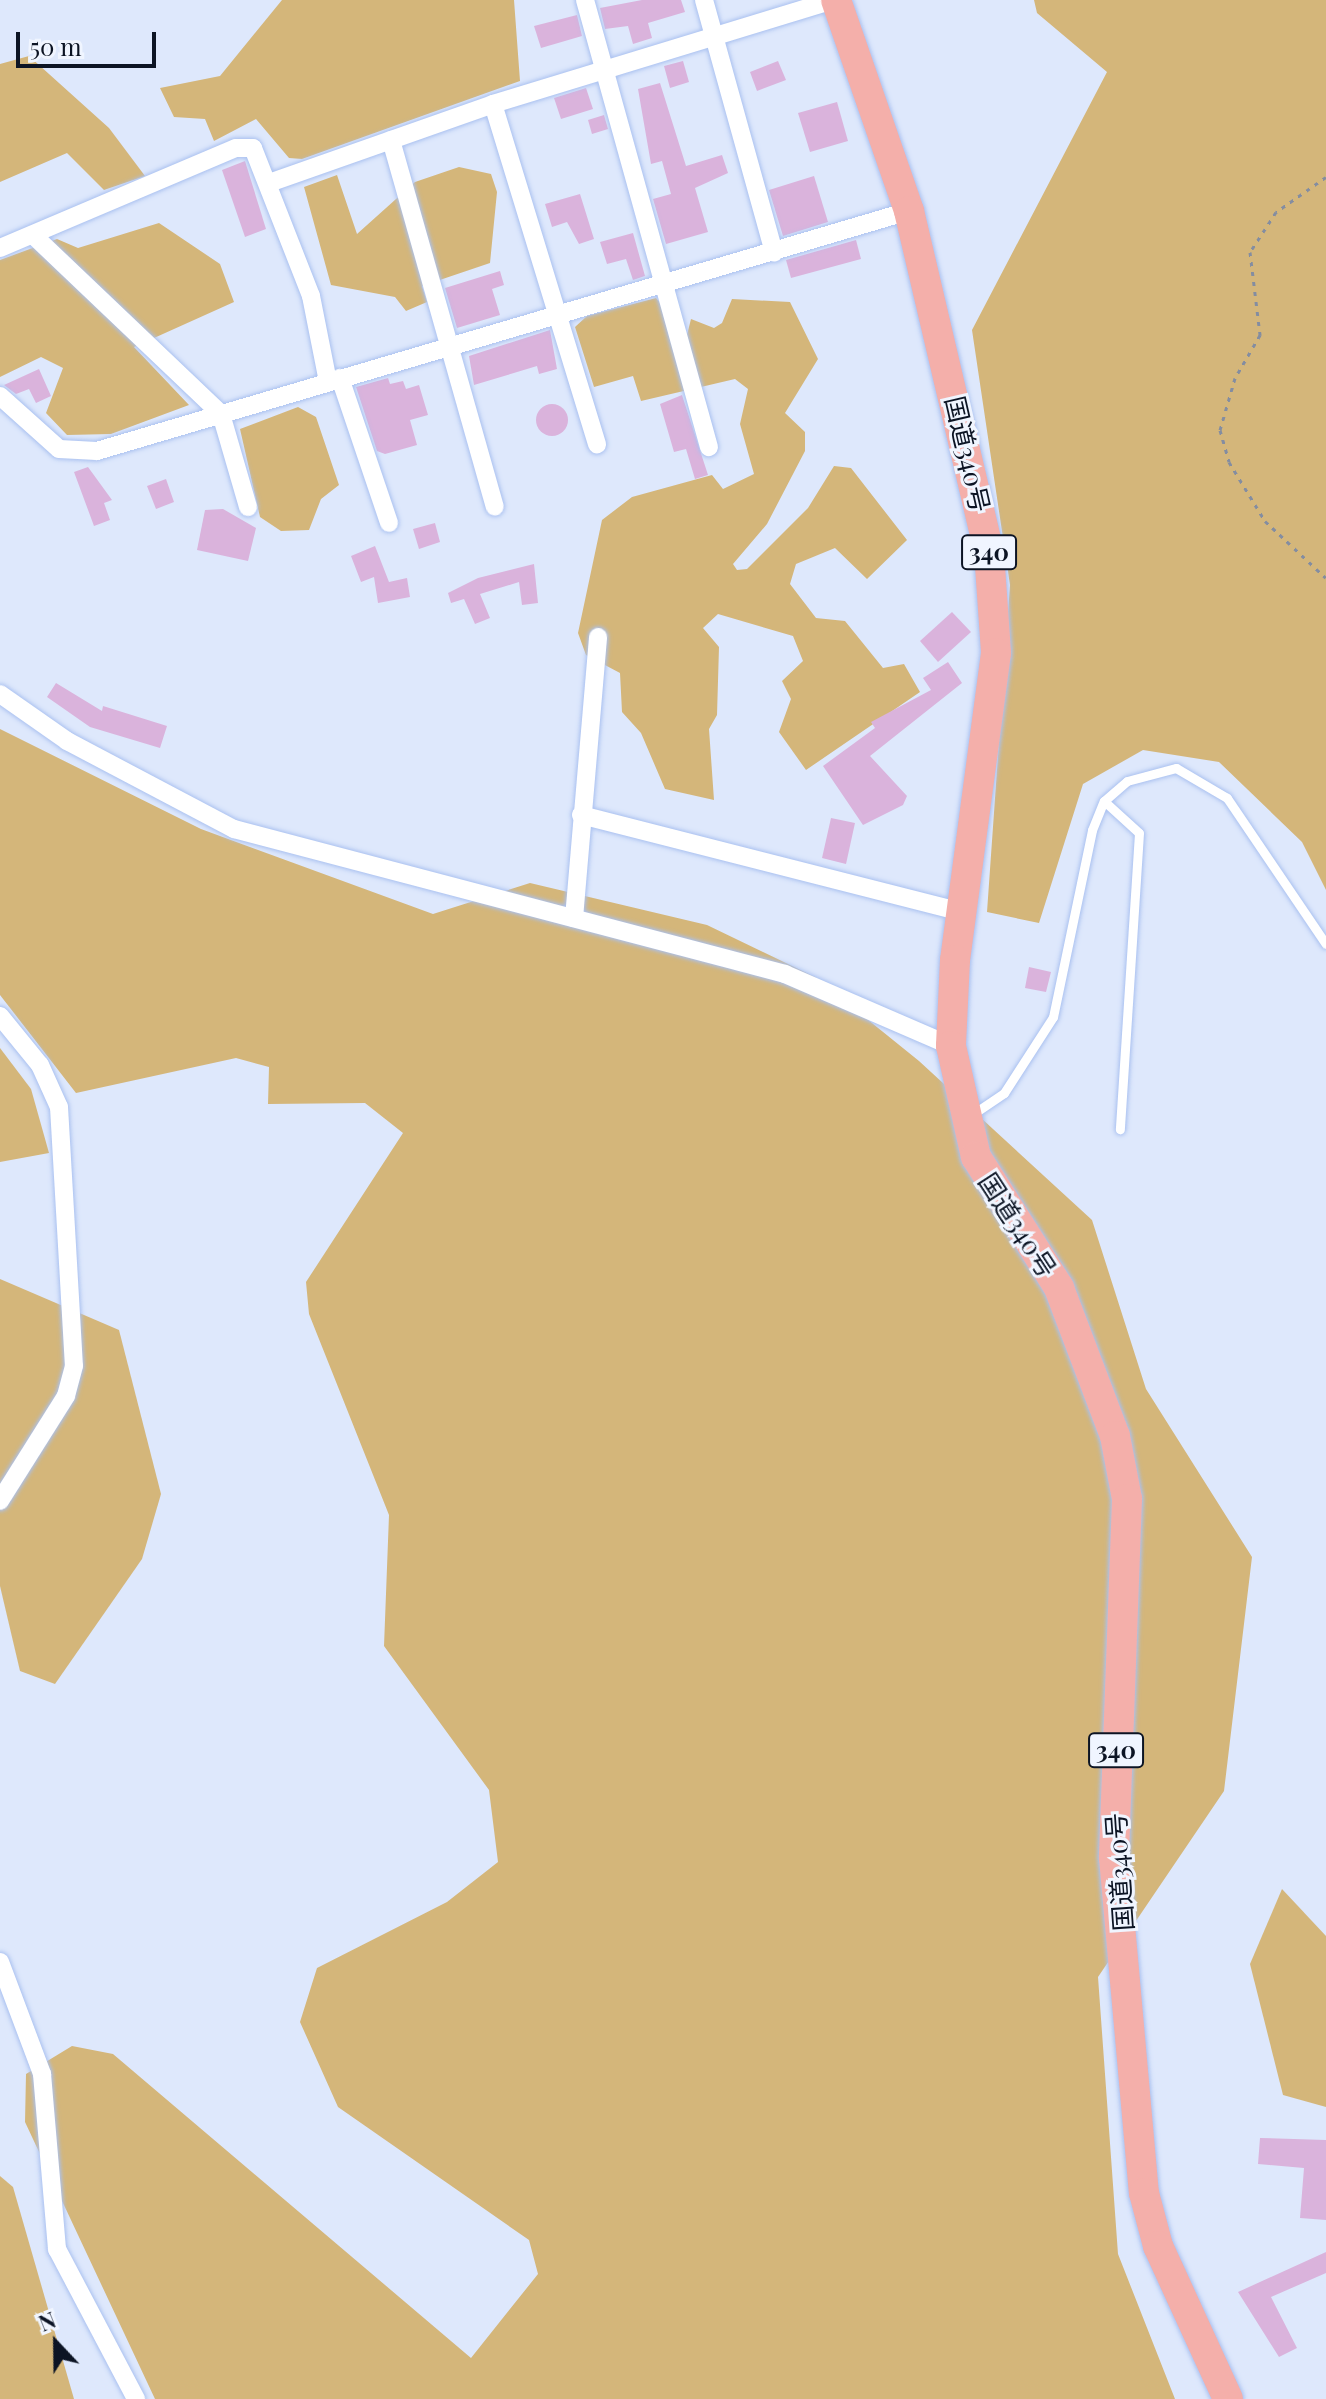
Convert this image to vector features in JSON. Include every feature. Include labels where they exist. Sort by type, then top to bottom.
[{"type":"highway","name":"国道340号","points":[[834,0],[909,211],[996,598],[996,653],[961,912],[951,1046],[964,1120],[994,1196],[1079,1328],[1115,1436],[1127,1499],[1114,1858],[1131,1981],[1142,2180],[1158,2246],[1228,2399]]},
{"type":"street","points":[[585,0],[666,283],[709,447]]},
{"type":"street","points":[[704,0],[774,252]]},
{"type":"street","points":[[269,183],[493,104],[715,39],[834,0]]},
{"type":"street","points":[[493,104],[597,444]]},
{"type":"street","points":[[391,140],[495,507]]},
{"type":"street","points":[[0,248],[236,148],[253,148],[311,296],[334,380],[389,523]]},
{"type":"street","points":[[0,396],[74,455],[909,211]]},
{"type":"street","points":[[33,235],[221,414],[248,507]]},
{"type":"street","points":[[574,918],[598,637]]},
{"type":"street","points":[[0,694],[67,741],[234,829],[785,974],[951,1046]]},
{"type":"street","points":[[581,815],[961,912]]},
{"type":"street","points":[[0,1016],[40,1065],[59,1107],[74,1366],[66,1396],[0,1501]]},
{"type":"street","points":[[0,1962],[42,2074],[57,2249],[136,2399]]},
{"type":"lane","points":[[964,1120],[1004,1093],[1053,1017],[1092,830],[1104,801],[1156,769],[1198,777],[1255,830],[1326,944]]},
{"type":"lane","points":[[1104,801],[1139,833],[1120,1129]]},
{"type":"path","points":[[1326,177],[1276,212],[1250,252],[1260,335],[1235,378],[1220,430],[1229,462],[1265,521],[1326,578]]},
{"type":"shaded area","points":[[282,0],[514,0],[520,81],[302,159],[289,158],[256,119],[214,141],[205,119],[174,117],[160,88],[220,76]]},
{"type":"shaded area","points":[[1034,0],[1326,0],[1326,890],[1302,842],[1219,762],[1143,750],[1083,784],[1039,923],[987,912],[1010,585],[972,330],[1107,72],[1037,13]]},
{"type":"shaded area","points":[[29,56],[109,128],[145,176],[104,190],[67,153],[0,182],[0,64]]},
{"type":"shaded area","points":[[459,167],[491,174],[497,192],[490,263],[422,286],[427,302],[406,311],[395,297],[331,285],[304,187],[337,175],[357,234],[415,182]]},
{"type":"shaded area","points":[[159,223],[220,264],[234,302],[134,347],[189,405],[111,434],[67,435],[46,413],[63,368],[41,357],[0,377],[0,260],[57,239],[78,248]]},
{"type":"shaded area","points":[[656,298],[687,335],[691,319],[714,328],[722,323],[732,299],[790,302],[818,359],[785,413],[805,432],[805,451],[767,524],[733,564],[737,570],[747,569],[808,508],[834,466],[851,468],[907,540],[867,579],[835,548],[796,564],[790,584],[816,618],[845,621],[883,668],[904,664],[920,692],[806,770],[779,732],[791,699],[782,681],[803,661],[793,636],[718,614],[703,628],[719,647],[717,715],[709,729],[714,800],[665,789],[641,733],[622,712],[620,673],[586,655],[578,633],[602,520],[632,497],[712,475],[723,489],[754,474],[740,424],[748,389],[735,379],[641,401],[633,376],[594,387],[575,327],[587,316]]},
{"type":"shaded area","points":[[298,407],[316,417],[339,485],[321,499],[309,530],[281,531],[260,517],[240,429]]},
{"type":"shaded area","points":[[0,729],[201,829],[433,914],[530,883],[707,925],[815,977],[919,1061],[1092,1220],[1146,1389],[1252,1557],[1224,1791],[1098,1977],[1118,2254],[1175,2399],[155,2399],[25,2122],[26,2074],[72,2046],[113,2054],[471,2358],[538,2274],[529,2240],[338,2107],[300,2022],[317,1968],[447,1902],[498,1862],[489,1790],[384,1646],[389,1515],[309,1314],[306,1282],[403,1133],[365,1103],[268,1104],[269,1067],[236,1058],[76,1093],[0,995]]},
{"type":"shaded area","points":[[0,1048],[31,1089],[49,1153],[0,1162]]},
{"type":"shaded area","points":[[0,1279],[119,1330],[161,1494],[142,1559],[55,1684],[20,1671],[0,1586]]},
{"type":"shaded area","points":[[1282,1889],[1326,1936],[1326,2107],[1283,2095],[1250,1964]]},
{"type":"shaded area","points":[[0,2176],[13,2187],[74,2399],[0,2399]]},
{"type":"building","points":[[642,0],[681,0],[685,12],[648,23],[652,38],[633,44],[628,26],[605,29],[600,8]]},
{"type":"building","points":[[577,15],[582,36],[541,48],[534,26]]},
{"type":"building","points":[[683,61],[689,82],[670,88],[664,66]]},
{"type":"building","points":[[778,61],[786,80],[757,91],[750,72]]},
{"type":"building","points":[[660,83],[686,166],[722,155],[728,173],[695,188],[708,232],[666,244],[653,199],[671,194],[662,161],[651,164],[638,89]]},
{"type":"building","points":[[586,88],[593,109],[561,119],[554,98]]},
{"type":"building","points":[[837,102],[848,141],[810,152],[798,113]]},
{"type":"building","points":[[604,115],[608,129],[592,134],[588,120]]},
{"type":"building","points":[[245,161],[266,229],[245,237],[222,170]]},
{"type":"building","points":[[814,176],[828,222],[783,236],[769,190]]},
{"type":"building","points":[[580,194],[594,239],[579,244],[567,222],[552,227],[545,204]]},
{"type":"building","points":[[633,233],[645,276],[633,280],[626,259],[607,264],[600,242]]},
{"type":"building","points":[[856,240],[861,259],[791,278],[786,260]]},
{"type":"building","points":[[500,271],[504,285],[492,289],[500,315],[457,328],[445,288]]},
{"type":"building","points":[[550,330],[557,369],[539,374],[537,366],[474,385],[469,356]]},
{"type":"building","points":[[39,369],[51,396],[36,403],[29,389],[16,394],[4,385]]},
{"type":"building","points":[[388,378],[390,384],[403,381],[406,389],[419,385],[428,415],[410,420],[417,445],[385,454],[377,451],[356,387]]},
{"type":"building","points":[[682,395],[708,475],[695,479],[686,449],[674,452],[660,404]]},
{"type":"building","points":[[552,404],[564,408],[568,420],[564,432],[552,436],[540,432],[536,420],[540,408]]},
{"type":"building","points":[[88,467],[112,500],[104,503],[110,520],[94,526],[74,472]]},
{"type":"building","points":[[166,479],[174,502],[156,509],[147,486]]},
{"type":"building","points":[[223,509],[256,528],[248,561],[197,550],[205,510]]},
{"type":"building","points":[[435,523],[440,542],[419,549],[413,529]]},
{"type":"building","points":[[375,546],[389,582],[407,578],[410,597],[378,603],[374,577],[361,582],[351,556]]},
{"type":"building","points":[[534,564],[538,603],[522,605],[519,582],[480,594],[490,618],[475,624],[464,599],[451,603],[448,593],[478,578]]},
{"type":"building","points":[[952,612],[971,632],[938,662],[920,641]]},
{"type":"building","points":[[948,662],[962,683],[870,756],[907,796],[903,805],[863,825],[823,766],[875,728],[871,722],[931,690],[923,678]]},
{"type":"building","points":[[56,683],[102,711],[103,706],[167,726],[160,748],[90,727],[47,697]]},
{"type":"building","points":[[831,818],[855,823],[846,864],[822,858]]},
{"type":"building","points":[[1029,967],[1051,972],[1046,992],[1025,988]]},
{"type":"building","points":[[1260,2138],[1326,2140],[1326,2220],[1300,2218],[1304,2168],[1258,2164]]},
{"type":"building","points":[[1326,2252],[1326,2273],[1271,2297],[1297,2348],[1279,2357],[1238,2292]]}]
